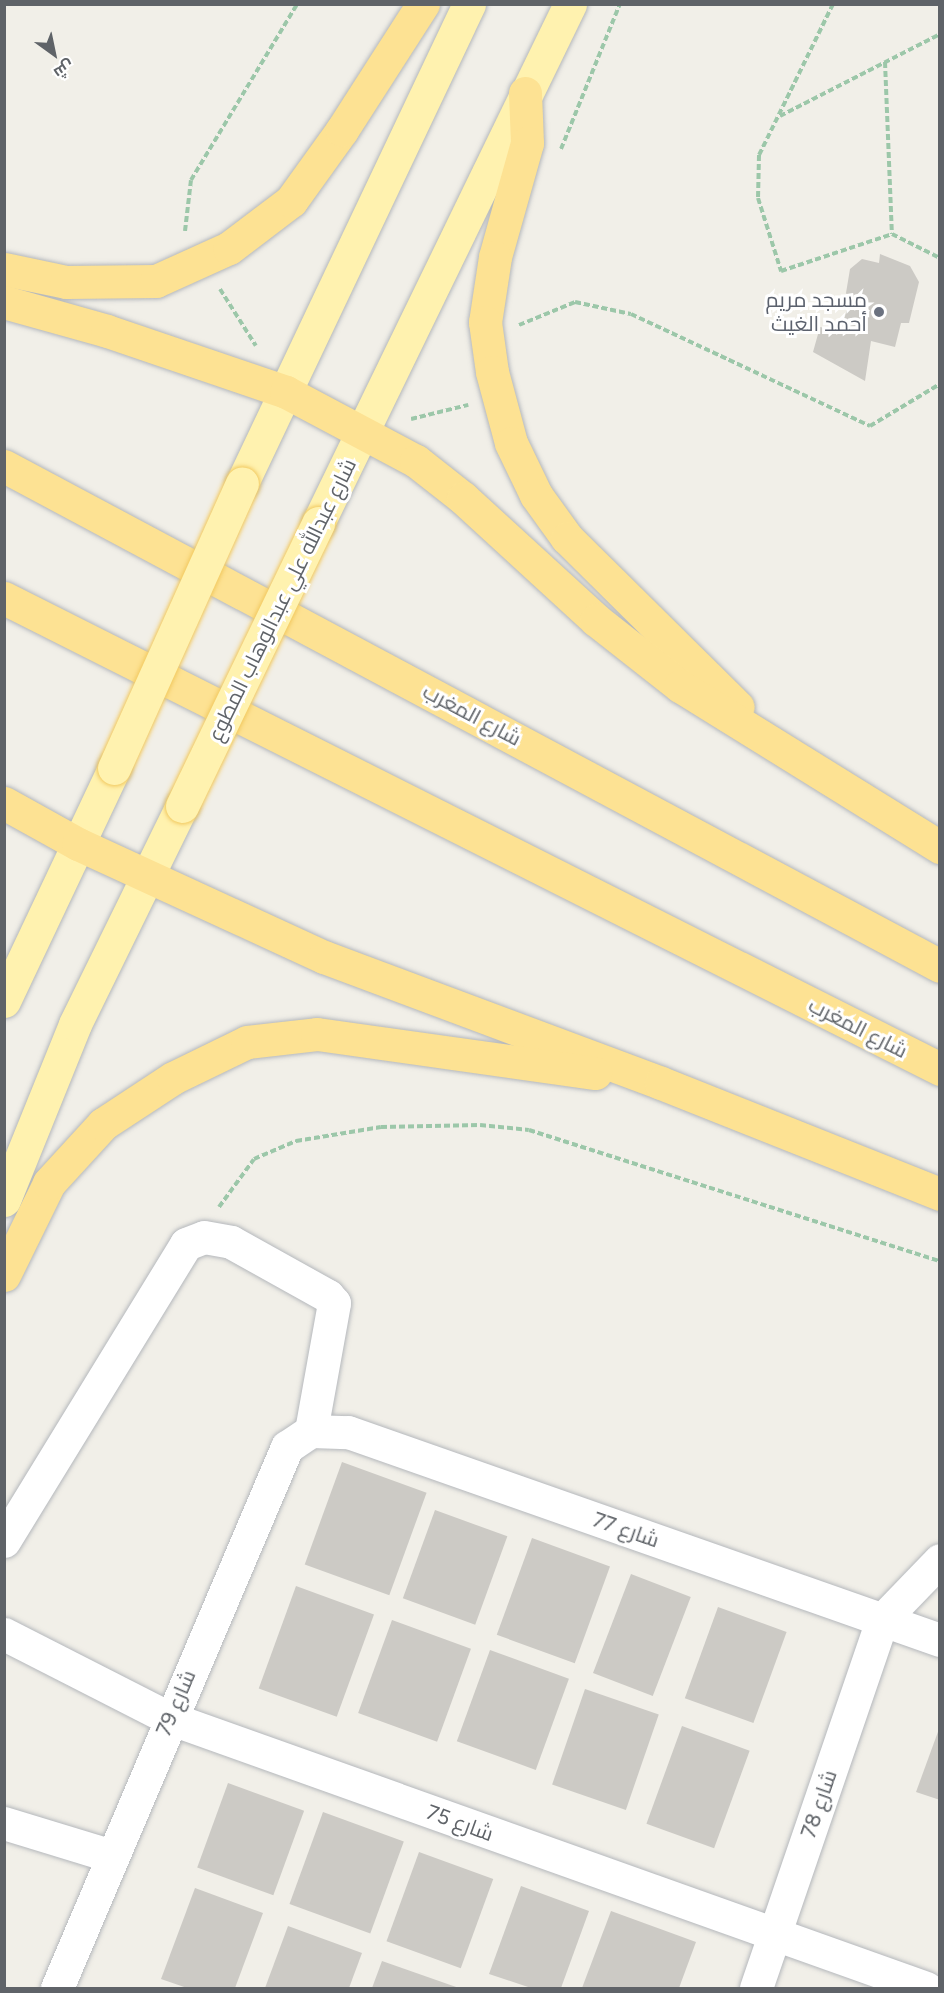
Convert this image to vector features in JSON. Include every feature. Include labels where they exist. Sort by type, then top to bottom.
[{"type":"highway","points":[[4,269],[66,282],[156,281],[229,248],[291,201],[423,4]]},
{"type":"highway","points":[[525,93],[526,143],[495,256],[485,322],[492,372],[512,443],[536,495],[567,538],[789,756]]},
{"type":"highway","points":[[4,302],[108,331],[286,392],[363,430],[416,461],[463,498],[564,592],[664,674],[789,756],[939,847]]},
{"type":"highway","name":"شارع المغرب","points":[[4,466],[939,966]]},
{"type":"highway","name":"شارع المغرب","points":[[4,598],[939,1069]]},
{"type":"highway","points":[[4,802],[78,844],[324,957],[661,1083],[939,1194]]},
{"type":"highway","points":[[4,1275],[49,1183],[103,1124],[172,1078],[247,1042],[317,1034],[661,1083]]},
{"type":"main road","points":[[4,1001],[114,768],[242,483],[469,4]]},
{"type":"main road","name":"شارع عبدالله علي عبدالوهاب المطوع","points":[[4,1200],[75,1024],[570,4]]},
{"type":"street","points":[[4,1541],[186,1244],[204,1237],[219,1237],[231,1242],[328,1296],[334,1303],[311,1431]]},
{"type":"street","name":"شارع 77","points":[[311,1431],[348,1431],[939,1640]]},
{"type":"street","name":"شارع 79","points":[[57,1989],[169,1718],[287,1447],[311,1431]]},
{"type":"street","points":[[882,1620],[939,1560]]},
{"type":"street","name":"شارع 78","points":[[756,1989],[882,1620]]},
{"type":"street","name":"شارع 75","points":[[4,1634],[169,1718],[926,1989]]},
{"type":"street","points":[[4,1823],[112,1856]]},
{"type":"path","points":[[286,392],[201,260],[185,230],[191,180],[297,4]]},
{"type":"path","points":[[833,4],[759,155],[756,177],[758,198],[781,271],[892,234],[939,258]]},
{"type":"path","points":[[779,116],[939,34]]},
{"type":"path","points":[[885,62],[892,234]]},
{"type":"path","points":[[519,326],[575,302],[631,314],[870,426],[939,384]]},
{"type":"path","points":[[204,1237],[218,1208],[254,1159],[296,1141],[381,1127],[480,1125],[529,1130],[939,1261]]},
{"type":"building","name":"مسجد مريم أحمد الغيث","points":[[880,254],[910,266],[919,282],[909,323],[901,323],[895,347],[871,341],[865,381],[813,352],[820,327],[840,331],[850,301],[846,293],[850,269],[862,259],[879,263]]},
{"type":"building","points":[[342,1462],[427,1493],[389,1595],[305,1564]]},
{"type":"building","points":[[435,1510],[507,1536],[475,1625],[403,1598]]},
{"type":"building","points":[[532,1538],[610,1566],[575,1663],[497,1635]]},
{"type":"building","points":[[631,1574],[691,1597],[653,1696],[593,1673]]},
{"type":"building","points":[[296,1586],[374,1614],[337,1717],[259,1688]]},
{"type":"building","points":[[718,1607],[787,1632],[753,1723],[685,1698]]},
{"type":"building","points":[[392,1620],[471,1649],[437,1742],[358,1713]]},
{"type":"building","points":[[490,1650],[569,1679],[536,1770],[457,1741]]},
{"type":"building","points":[[585,1689],[659,1714],[626,1810],[552,1784]]},
{"type":"building","points":[[682,1726],[750,1751],[714,1848],[646,1824]]},
{"type":"building","points":[[940,1729],[940,1800],[916,1792]]},
{"type":"building","points":[[228,1783],[304,1811],[273,1895],[197,1868]]},
{"type":"building","points":[[323,1812],[404,1841],[370,1934],[289,1904]]},
{"type":"building","points":[[419,1852],[493,1879],[461,1968],[387,1941]]},
{"type":"building","points":[[521,1886],[589,1911],[561,1988],[531,1988],[489,1974]]},
{"type":"building","points":[[195,1888],[263,1913],[235,1988],[187,1988],[161,1979]]},
{"type":"building","points":[[611,1911],[696,1942],[679,1988],[582,1988]]},
{"type":"building","points":[[288,1926],[362,1953],[349,1988],[265,1988]]},
{"type":"building","points":[[382,1961],[459,1988],[372,1988]]},
{"type":"place","name":"مسجد مريم أحمد الغيث","points":[[879,312]]}]
